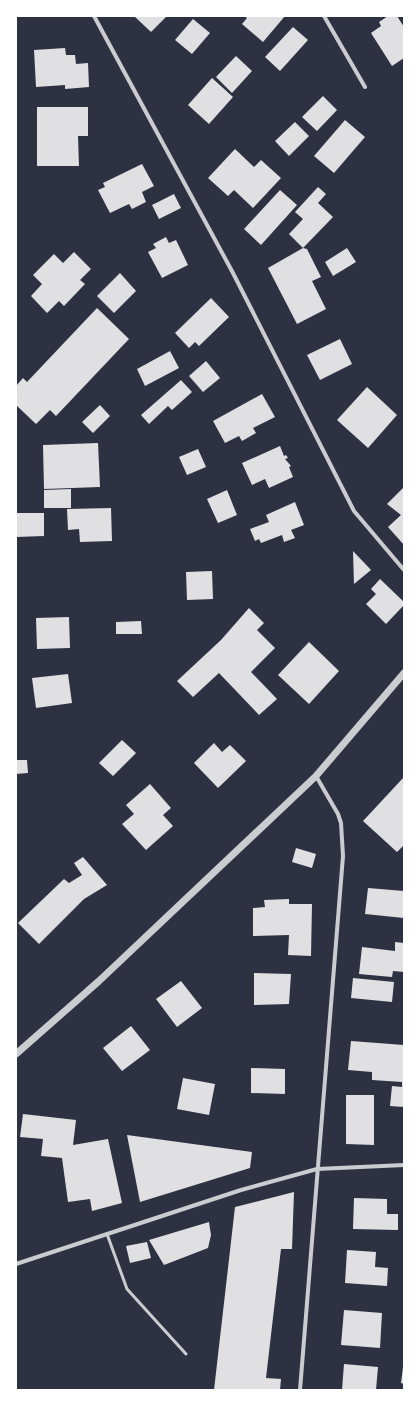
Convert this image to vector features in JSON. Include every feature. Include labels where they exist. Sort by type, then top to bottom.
[{"type":"street","points":[[94,16],[233,273],[354,511],[404,570]]},
{"type":"street","points":[[324,16],[366,87]]},
{"type":"street","points":[[16,1054],[99,981],[316,776],[404,674]]},
{"type":"street","points":[[300,1390],[343,856],[341,823],[338,814],[316,776]]},
{"type":"street","points":[[16,1264],[242,1190],[317,1169],[404,1165]]},
{"type":"lane","points":[[107,1234],[127,1289],[186,1354]]},
{"type":"building","points":[[134,16],[167,16],[151,32]]},
{"type":"building","points":[[244,16],[285,16],[263,42],[242,24],[247,18]]},
{"type":"building","points":[[388,16],[397,16],[404,27],[404,58],[392,66],[371,33],[381,26],[379,22]]},
{"type":"building","points":[[193,19],[210,33],[192,54],[175,40]]},
{"type":"building","points":[[293,27],[308,40],[280,71],[265,57]]},
{"type":"building","points":[[65,48],[66,55],[75,55],[76,64],[88,63],[89,87],[65,89],[65,85],[36,87],[34,50]]},
{"type":"building","points":[[236,56],[252,71],[232,93],[216,77]]},
{"type":"building","points":[[212,78],[233,97],[209,124],[188,105]]},
{"type":"building","points":[[323,96],[337,110],[317,131],[302,117]]},
{"type":"building","points":[[37,107],[88,107],[88,136],[78,136],[79,166],[37,166]]},
{"type":"building","points":[[345,120],[365,137],[334,173],[314,156]]},
{"type":"building","points":[[295,122],[309,136],[289,156],[275,141]]},
{"type":"building","points":[[235,149],[254,167],[261,160],[281,178],[253,208],[234,190],[228,196],[208,178]]},
{"type":"building","points":[[142,164],[154,186],[142,192],[146,202],[132,209],[129,204],[110,213],[98,190],[105,187],[103,183]]},
{"type":"building","points":[[318,187],[326,194],[318,203],[333,217],[303,248],[289,234],[303,219],[295,212]]},
{"type":"building","points":[[280,190],[297,205],[261,245],[244,229]]},
{"type":"building","points":[[174,194],[181,208],[159,219],[152,205]]},
{"type":"building","points":[[166,237],[169,243],[176,240],[188,265],[162,278],[148,252],[156,248],[153,244]]},
{"type":"building","points":[[303,248],[307,249],[321,277],[312,281],[326,309],[297,324],[268,268]]},
{"type":"building","points":[[347,248],[356,262],[333,276],[325,262]]},
{"type":"building","points":[[74,252],[91,269],[80,280],[85,284],[64,306],[59,301],[47,313],[31,296],[42,284],[33,275],[54,254],[63,263]]},
{"type":"building","points":[[120,273],[136,291],[114,313],[97,296]]},
{"type":"building","points":[[211,298],[229,317],[199,346],[195,342],[189,348],[175,333]]},
{"type":"building","points":[[97,308],[129,339],[56,416],[50,410],[36,424],[16,405],[16,386],[23,378],[27,382]]},
{"type":"building","points":[[340,339],[352,364],[320,380],[307,355]]},
{"type":"building","points":[[170,351],[179,368],[145,386],[137,369]]},
{"type":"building","points":[[206,361],[220,378],[203,392],[189,376]]},
{"type":"building","points":[[181,380],[192,392],[172,410],[168,406],[149,424],[141,415]]},
{"type":"building","points":[[367,387],[397,415],[368,448],[337,420]]},
{"type":"building","points":[[262,394],[275,417],[253,428],[256,433],[242,441],[239,436],[225,443],[213,421]]},
{"type":"building","points":[[100,405],[110,416],[93,433],[82,422]]},
{"type":"building","points":[[98,443],[100,487],[44,489],[43,445]]},
{"type":"building","points":[[280,446],[284,456],[286,455],[288,458],[285,459],[291,466],[289,467],[293,477],[269,488],[265,479],[252,485],[242,463]]},
{"type":"building","points":[[198,449],[206,467],[187,475],[179,457]]},
{"type":"building","points":[[404,487],[404,545],[388,527],[401,515],[387,504]]},
{"type":"building","points":[[71,489],[71,508],[44,508],[44,490]]},
{"type":"building","points":[[227,490],[237,515],[218,523],[207,499]]},
{"type":"building","points":[[295,502],[304,525],[291,530],[295,538],[284,542],[282,535],[261,543],[259,539],[255,541],[250,529],[269,522],[266,515]]},
{"type":"building","points":[[111,508],[112,541],[80,542],[79,529],[68,530],[67,509]]},
{"type":"building","points":[[16,513],[44,513],[44,536],[16,537]]},
{"type":"building","points":[[353,551],[371,570],[354,584]]},
{"type":"building","points":[[212,571],[213,599],[187,600],[186,572]]},
{"type":"building","points":[[380,579],[404,602],[404,605],[386,624],[366,604],[376,594],[371,589]]},
{"type":"building","points":[[249,608],[264,623],[257,630],[275,648],[251,672],[277,699],[259,715],[219,673],[193,697],[177,681],[221,640]]},
{"type":"building","points":[[69,617],[70,648],[37,649],[36,618]]},
{"type":"building","points":[[141,621],[142,634],[116,634],[116,622]]},
{"type":"building","points":[[309,642],[339,671],[309,704],[278,675]]},
{"type":"building","points":[[68,674],[72,703],[36,708],[32,678]]},
{"type":"building","points":[[122,740],[136,753],[113,776],[99,763]]},
{"type":"building","points":[[214,743],[222,752],[230,745],[246,761],[218,788],[194,763]]},
{"type":"building","points":[[16,760],[27,760],[28,773],[16,774]]},
{"type":"building","points":[[404,777],[404,845],[397,852],[363,821]]},
{"type":"building","points":[[150,784],[171,808],[163,815],[173,826],[146,850],[122,824],[134,814],[126,805]]},
{"type":"building","points":[[296,848],[316,854],[312,868],[292,862]]},
{"type":"building","points":[[83,857],[107,885],[84,899],[39,944],[18,923],[64,879],[69,883],[82,875],[74,863]]},
{"type":"building","points":[[368,888],[404,891],[404,918],[365,914]]},
{"type":"building","points":[[289,899],[289,904],[312,904],[311,956],[288,955],[289,935],[253,936],[253,908],[265,907],[264,900]]},
{"type":"building","points":[[395,942],[404,943],[404,972],[393,971],[392,977],[359,974],[362,947],[395,951]]},
{"type":"building","points":[[254,973],[291,974],[289,1004],[254,1005]]},
{"type":"building","points":[[353,978],[394,982],[392,1002],[351,998]]},
{"type":"building","points":[[181,981],[202,1008],[177,1027],[156,999]]},
{"type":"building","points":[[131,1026],[150,1050],[122,1071],[103,1048]]},
{"type":"building","points":[[351,1041],[404,1045],[404,1107],[390,1106],[392,1086],[402,1087],[402,1082],[372,1080],[372,1072],[348,1070]]},
{"type":"building","points":[[251,1068],[285,1069],[285,1094],[251,1093]]},
{"type":"building","points":[[183,1078],[215,1084],[209,1115],[177,1109]]},
{"type":"building","points":[[346,1095],[374,1095],[374,1145],[346,1144]]},
{"type":"building","points":[[23,1114],[76,1120],[73,1145],[108,1139],[122,1203],[92,1211],[90,1199],[68,1202],[62,1158],[41,1156],[43,1139],[20,1137]]},
{"type":"building","points":[[127,1135],[252,1152],[250,1168],[140,1202]]},
{"type":"building","points":[[294,1192],[292,1249],[281,1249],[266,1378],[281,1379],[280,1390],[214,1390],[235,1207]]},
{"type":"building","points":[[354,1198],[387,1199],[387,1214],[398,1214],[398,1230],[353,1229]]},
{"type":"building","points":[[209,1222],[211,1235],[208,1248],[164,1265],[149,1240]]},
{"type":"building","points":[[147,1242],[151,1258],[130,1263],[126,1246]]},
{"type":"building","points":[[347,1250],[376,1252],[375,1267],[388,1268],[387,1286],[345,1283]]},
{"type":"building","points":[[344,1310],[382,1313],[380,1348],[341,1345]]},
{"type":"building","points":[[344,1364],[378,1367],[376,1390],[342,1390]]},
{"type":"building","points":[[404,1367],[404,1384],[401,1383]]}]
